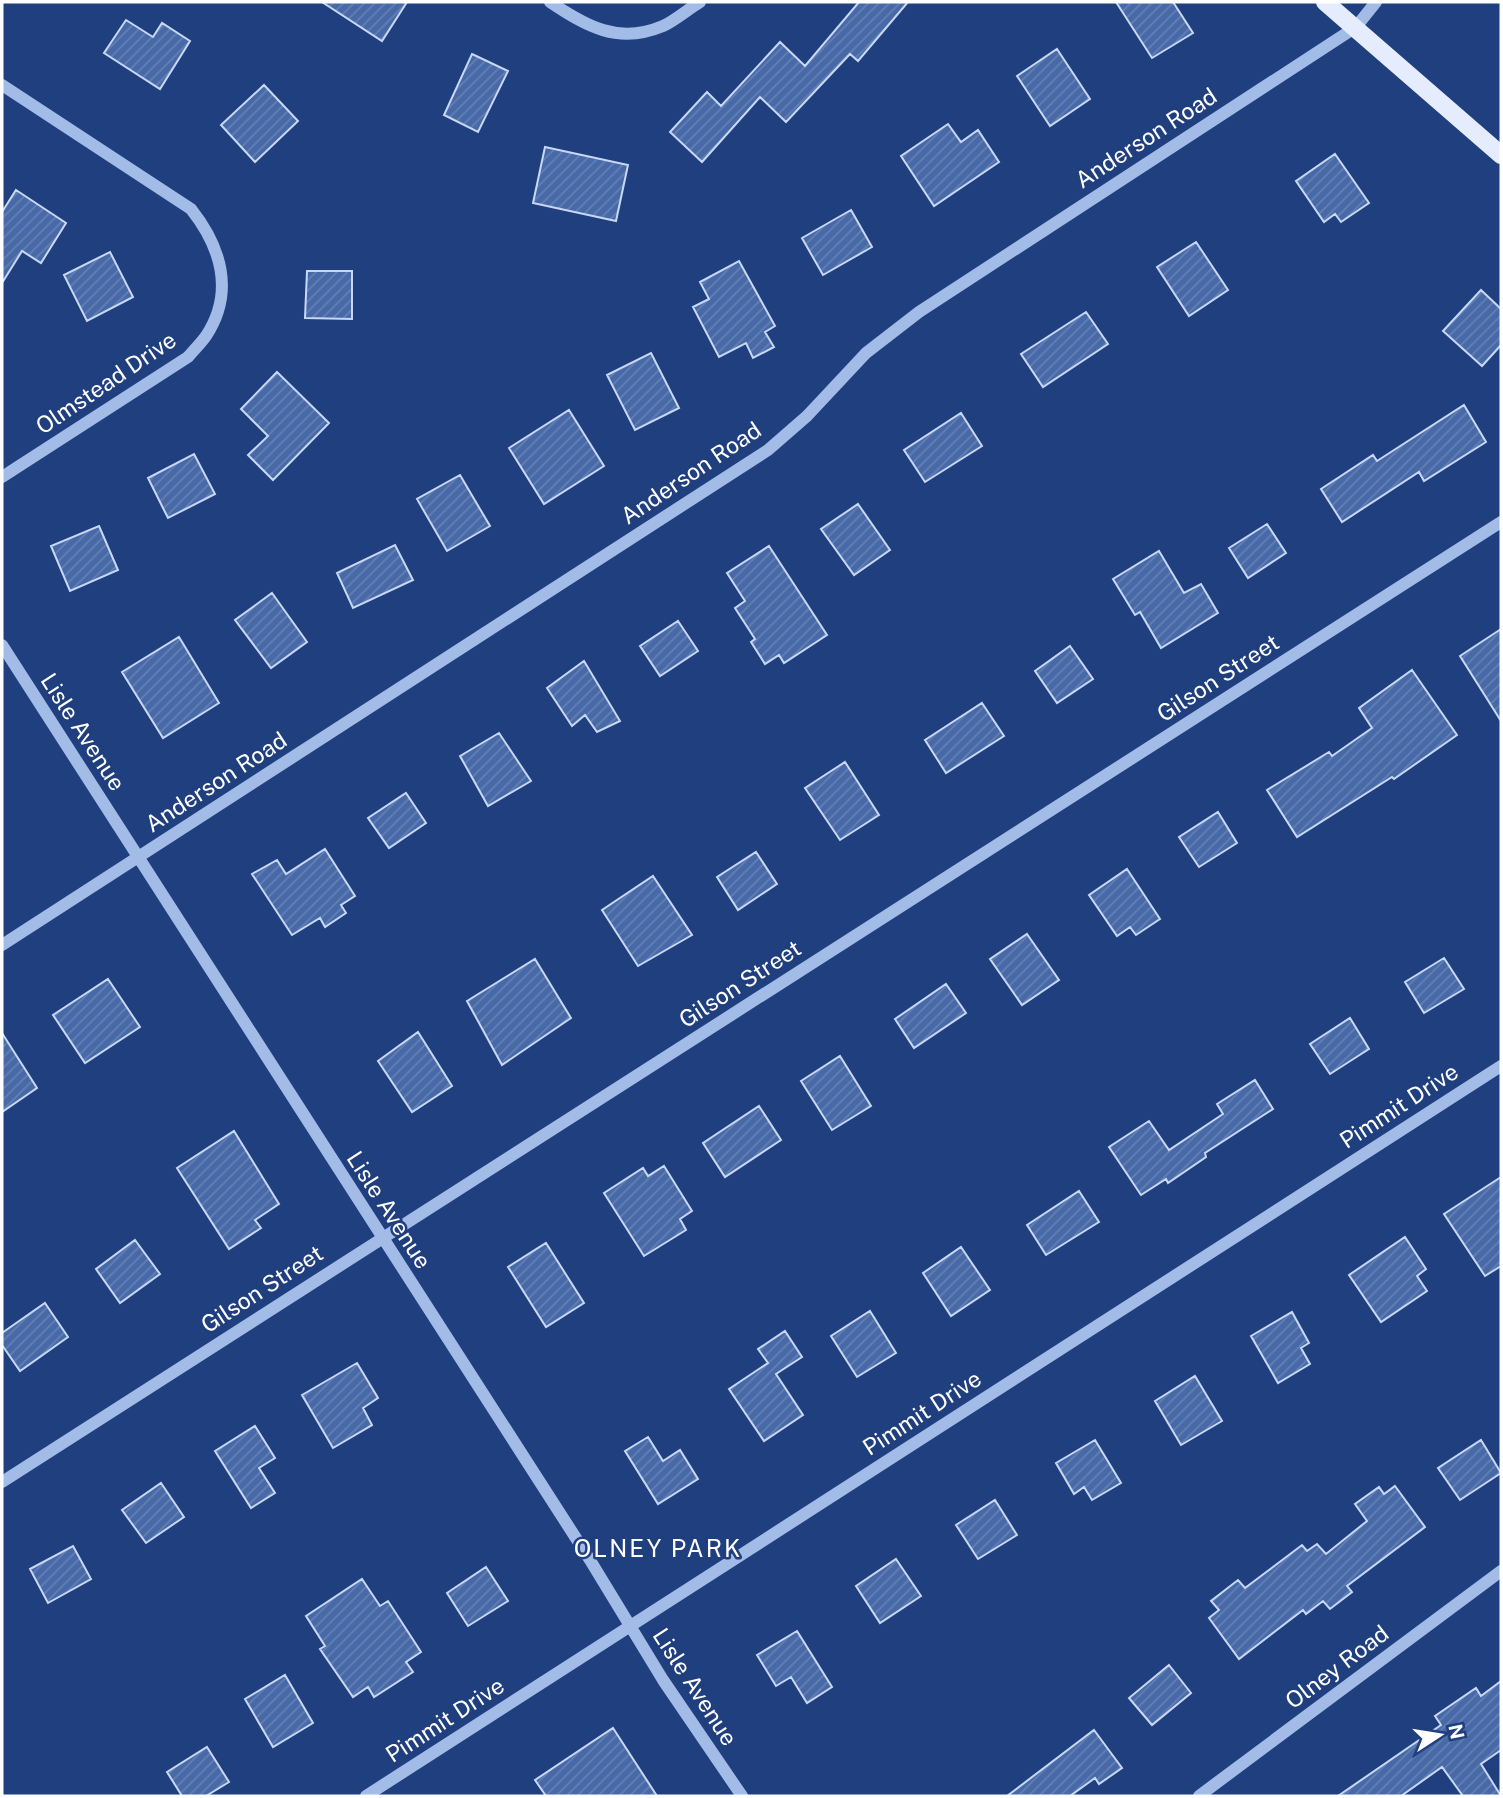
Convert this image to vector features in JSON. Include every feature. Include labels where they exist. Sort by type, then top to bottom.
[{"type":"main road","points":[[1325,2],[1501,155]]},
{"type":"street","points":[[550,2],[582,23],[607,32],[635,33],[663,25],[700,2]]},
{"type":"street","name":"Anderson Road","points":[[2,945],[768,450],[807,416],[866,353],[919,312],[1356,27],[1376,2]]},
{"type":"street","name":"Olmstead Drive","points":[[2,85],[191,209],[208,230],[219,255],[222,282],[218,311],[206,335],[188,357],[2,477]]},
{"type":"street","name":"Gilson Street","points":[[2,1482],[1501,522]]},
{"type":"street","name":"Lisle Avenue","points":[[2,645],[663,1680],[742,1796]]},
{"type":"street","name":"Pimmit Drive","points":[[366,1796],[1501,1066]]},
{"type":"street","name":"Olney Road","points":[[1199,1796],[1501,1572]]},
{"type":"building","points":[[322,2],[407,2],[382,41]]},
{"type":"building","points":[[859,2],[908,2],[858,61],[850,54],[786,122],[760,97],[702,162],[670,132],[707,92],[721,106],[780,42],[805,66]]},
{"type":"building","points":[[1116,2],[1173,2],[1193,33],[1152,58]]},
{"type":"building","points":[[126,20],[153,37],[162,23],[190,41],[160,89],[104,53]]},
{"type":"building","points":[[1057,49],[1090,99],[1050,126],[1017,76]]},
{"type":"building","points":[[472,54],[508,71],[478,132],[444,115]]},
{"type":"building","points":[[264,85],[298,121],[255,162],[221,125]]},
{"type":"building","points":[[948,124],[961,142],[978,130],[999,162],[934,206],[901,156]]},
{"type":"building","points":[[545,147],[628,165],[616,221],[533,203]]},
{"type":"building","points":[[1335,154],[1369,203],[1341,222],[1335,214],[1324,222],[1296,181]]},
{"type":"building","points":[[16,190],[66,223],[41,263],[22,251],[2,283],[2,212]]},
{"type":"building","points":[[851,210],[872,247],[823,275],[802,238]]},
{"type":"building","points":[[1196,242],[1228,290],[1189,316],[1157,267]]},
{"type":"building","points":[[110,252],[133,297],[87,321],[64,275]]},
{"type":"building","points":[[739,261],[775,326],[765,332],[774,347],[753,358],[746,343],[719,357],[693,307],[709,299],[700,282]]},
{"type":"building","points":[[307,271],[352,271],[352,319],[305,318]]},
{"type":"building","points":[[1481,290],[1501,309],[1501,345],[1482,366],[1443,331]]},
{"type":"building","points":[[1086,312],[1108,344],[1043,387],[1021,354]]},
{"type":"building","points":[[651,353],[679,408],[635,430],[607,375]]},
{"type":"building","points":[[277,372],[329,423],[273,480],[248,455],[268,436],[241,409]]},
{"type":"building","points":[[1464,405],[1486,442],[1424,481],[1419,472],[1342,522],[1321,489],[1373,455],[1377,461]]},
{"type":"building","points":[[569,410],[604,466],[544,504],[509,448]]},
{"type":"building","points":[[961,413],[982,446],[925,482],[904,450]]},
{"type":"building","points":[[194,454],[215,494],[168,518],[148,478]]},
{"type":"building","points":[[460,475],[490,526],[447,551],[417,499]]},
{"type":"building","points":[[858,504],[890,550],[854,575],[821,529]]},
{"type":"building","points":[[1267,524],[1286,553],[1248,578],[1229,548]]},
{"type":"building","points":[[99,526],[118,570],[70,591],[51,546]]},
{"type":"building","points":[[395,545],[413,580],[353,608],[337,573]]},
{"type":"building","points":[[769,546],[827,635],[784,663],[779,655],[765,664],[751,642],[755,639],[735,608],[745,601],[727,573]]},
{"type":"building","points":[[1159,551],[1184,593],[1201,584],[1218,613],[1161,648],[1140,612],[1135,615],[1113,579]]},
{"type":"building","points":[[272,593],[307,642],[271,668],[235,620]]},
{"type":"building","points":[[678,621],[698,651],[660,676],[640,646]]},
{"type":"building","points":[[1501,629],[1501,721],[1460,656]]},
{"type":"building","points":[[179,637],[219,703],[163,738],[122,672]]},
{"type":"building","points":[[1070,646],[1093,679],[1057,703],[1035,671]]},
{"type":"building","points":[[584,661],[620,721],[597,732],[585,715],[572,726],[547,688]]},
{"type":"building","points":[[1412,670],[1457,735],[1394,779],[1392,777],[1297,837],[1267,790],[1329,752],[1332,756],[1372,728],[1359,708]]},
{"type":"building","points":[[982,703],[1004,736],[946,773],[925,740]]},
{"type":"building","points":[[499,733],[531,781],[488,806],[460,756]]},
{"type":"building","points":[[845,762],[879,815],[840,840],[805,788]]},
{"type":"building","points":[[406,793],[426,823],[389,848],[368,818]]},
{"type":"building","points":[[1218,812],[1237,843],[1199,867],[1179,837]]},
{"type":"building","points":[[325,849],[355,896],[341,905],[346,913],[325,927],[320,918],[292,935],[252,874],[277,860],[286,874]]},
{"type":"building","points":[[756,852],[777,884],[738,910],[717,877]]},
{"type":"building","points":[[1127,869],[1160,919],[1136,935],[1130,927],[1117,936],[1089,895]]},
{"type":"building","points":[[653,876],[692,935],[638,966],[602,910]]},
{"type":"building","points":[[1027,934],[1059,980],[1022,1005],[990,959]]},
{"type":"building","points":[[1444,958],[1464,989],[1424,1013],[1405,982]]},
{"type":"building","points":[[535,959],[571,1018],[502,1065],[467,1001]]},
{"type":"building","points":[[108,979],[140,1027],[85,1063],[53,1015]]},
{"type":"building","points":[[946,984],[966,1013],[914,1048],[895,1019]]},
{"type":"building","points":[[1350,1018],[1369,1049],[1330,1074],[1310,1044]]},
{"type":"building","points":[[418,1032],[452,1086],[412,1112],[378,1061]]},
{"type":"building","points":[[2,1033],[37,1088],[2,1112]]},
{"type":"building","points":[[840,1056],[871,1106],[832,1130],[801,1081]]},
{"type":"building","points":[[1255,1080],[1273,1109],[1205,1153],[1206,1157],[1168,1183],[1166,1179],[1141,1195],[1109,1147],[1149,1121],[1169,1150],[1223,1114],[1217,1104]]},
{"type":"building","points":[[759,1106],[781,1140],[725,1177],[703,1143]]},
{"type":"building","points":[[234,1131],[279,1204],[255,1220],[261,1228],[229,1249],[177,1168]]},
{"type":"building","points":[[664,1166],[692,1211],[680,1219],[686,1230],[644,1256],[604,1193],[643,1168],[648,1176]]},
{"type":"building","points":[[1501,1177],[1501,1266],[1485,1276],[1444,1214]]},
{"type":"building","points":[[1079,1191],[1099,1222],[1046,1255],[1027,1225]]},
{"type":"building","points":[[1405,1237],[1426,1269],[1417,1276],[1427,1291],[1381,1322],[1349,1275]]},
{"type":"building","points":[[135,1240],[160,1274],[120,1303],[96,1269]]},
{"type":"building","points":[[546,1243],[584,1303],[546,1327],[508,1267]]},
{"type":"building","points":[[961,1247],[990,1290],[951,1316],[923,1273]]},
{"type":"building","points":[[45,1303],[68,1337],[20,1371],[2,1345],[2,1333]]},
{"type":"building","points":[[870,1311],[896,1353],[857,1377],[831,1336]]},
{"type":"building","points":[[1292,1312],[1309,1343],[1301,1348],[1310,1364],[1278,1383],[1251,1336]]},
{"type":"building","points":[[785,1331],[802,1357],[776,1374],[803,1415],[764,1441],[729,1389],[768,1363],[758,1349]]},
{"type":"building","points":[[357,1363],[378,1398],[363,1408],[372,1425],[333,1448],[302,1395]]},
{"type":"building","points":[[1195,1376],[1222,1421],[1181,1445],[1155,1401]]},
{"type":"building","points":[[255,1426],[275,1458],[259,1468],[275,1493],[251,1508],[215,1451]]},
{"type":"building","points":[[648,1437],[663,1461],[680,1450],[698,1479],[658,1504],[625,1451]]},
{"type":"building","points":[[1095,1440],[1121,1483],[1092,1500],[1084,1487],[1074,1494],[1056,1463]]},
{"type":"building","points":[[1481,1440],[1501,1473],[1460,1500],[1438,1468]]},
{"type":"building","points":[[161,1483],[184,1517],[146,1543],[122,1510]]},
{"type":"building","points":[[1395,1486],[1425,1527],[1347,1586],[1352,1592],[1330,1609],[1323,1601],[1306,1614],[1303,1610],[1239,1659],[1209,1618],[1219,1610],[1211,1601],[1238,1580],[1245,1588],[1302,1545],[1307,1551],[1317,1544],[1326,1554],[1367,1521],[1355,1504],[1379,1487],[1384,1494]]},
{"type":"building","points":[[995,1500],[1017,1535],[978,1559],[956,1525]]},
{"type":"building","points":[[73,1546],[91,1579],[48,1603],[30,1569]]},
{"type":"building","points":[[896,1559],[921,1596],[880,1623],[856,1586]]},
{"type":"building","points":[[486,1567],[508,1601],[468,1626],[447,1593]]},
{"type":"building","points":[[362,1579],[380,1606],[388,1601],[421,1652],[406,1662],[413,1672],[374,1697],[368,1687],[353,1697],[320,1649],[325,1646],[306,1616]]},
{"type":"building","points":[[797,1631],[832,1687],[807,1703],[791,1677],[776,1686],[757,1655]]},
{"type":"building","points":[[1169,1665],[1191,1693],[1152,1725],[1129,1698]]},
{"type":"building","points":[[285,1675],[313,1723],[273,1747],[245,1699]]},
{"type":"building","points":[[1501,1681],[1501,1750],[1481,1764],[1501,1796],[1463,1796],[1442,1767],[1401,1796],[1338,1796],[1441,1725],[1435,1716],[1476,1688],[1481,1696]]},
{"type":"building","points":[[613,1728],[657,1796],[546,1796],[535,1780]]},
{"type":"building","points":[[1094,1730],[1122,1768],[1099,1784],[1095,1778],[1070,1796],[1007,1796]]},
{"type":"building","points":[[207,1747],[229,1782],[206,1796],[182,1796],[167,1772]]},
{"type":"district","name":"OLNEY PARK","points":[[658,1549]]}]
